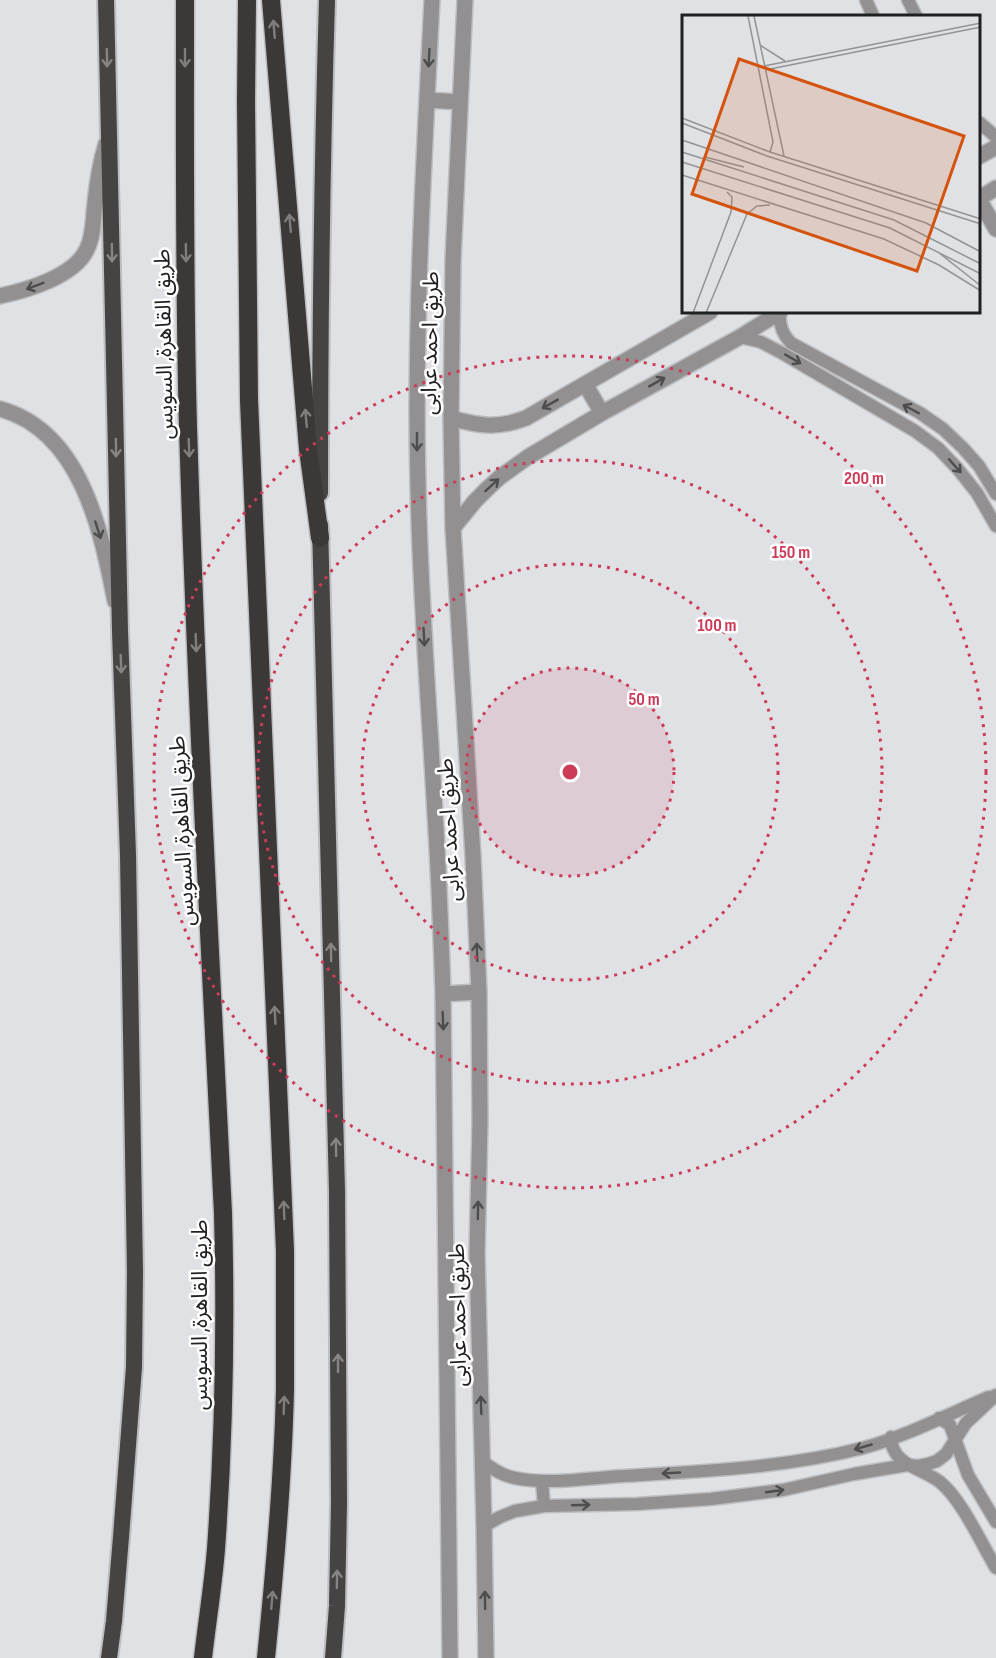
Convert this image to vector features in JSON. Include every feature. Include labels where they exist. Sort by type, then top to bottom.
[{"type":"highway","points":[[106,0],[120,631],[128,855],[135,1272],[134,1355],[122,1527],[109,1658]]},
{"type":"highway","name":"طريق القاهرة, السويس","points":[[185,0],[184,167],[189,436],[225,1293],[225,1384],[221,1463],[215,1552],[203,1658]]},
{"type":"highway","points":[[247,0],[249,400],[285,1251],[285,1390],[282,1463],[278,1536],[266,1658]]},
{"type":"highway","points":[[271,0],[307,438],[320,538]]},
{"type":"highway","points":[[327,0],[320,322],[320,538],[337,1203],[339,1503],[337,1606],[333,1658]]},
{"type":"street","name":"طريق احمد عرابى","points":[[432,0],[420,253],[417,483],[443,994],[450,1658]]},
{"type":"street","name":"طريق احمد عرابى","points":[[465,0],[453,260],[451,418],[453,528],[473,856],[478,992],[480,1089],[477,1254],[486,1658]]},
{"type":"street","points":[[866,0],[873,15]]},
{"type":"street","points":[[908,0],[915,15]]},
{"type":"street","points":[[427,100],[460,102]]},
{"type":"street","points":[[981,124],[996,137]]},
{"type":"street","points":[[0,296],[44,283],[69,270],[87,251],[92,235],[98,178],[109,132]]},
{"type":"street","points":[[981,155],[996,147]]},
{"type":"street","points":[[981,198],[996,188]]},
{"type":"street","points":[[981,201],[996,229]]},
{"type":"street","points":[[451,418],[482,426],[497,426],[525,418],[707,314]]},
{"type":"street","points":[[453,528],[474,501],[528,457],[777,314]]},
{"type":"street","points":[[780,314],[782,332],[791,343],[920,413],[943,429],[974,460],[996,494]]},
{"type":"street","points":[[740,337],[761,342],[782,352],[915,431],[938,448],[957,468],[977,493],[996,526]]},
{"type":"street","points":[[585,384],[602,413]]},
{"type":"street","points":[[0,409],[33,423],[50,437],[65,454],[76,473],[99,534],[120,631]]},
{"type":"street","points":[[443,994],[478,992]]},
{"type":"street","points":[[483,1462],[497,1472],[512,1478],[542,1481],[765,1466],[864,1447],[996,1395]]},
{"type":"street","points":[[484,1526],[514,1510],[544,1506],[637,1504],[711,1499],[783,1490],[907,1465],[918,1466],[937,1461],[946,1454],[966,1423],[996,1395]]},
{"type":"street","points":[[939,1418],[950,1425],[968,1475],[996,1522]]},
{"type":"street","points":[[891,1437],[893,1450],[907,1465],[931,1476],[950,1492],[996,1568]]},
{"type":"street","points":[[542,1481],[544,1506]]}]
